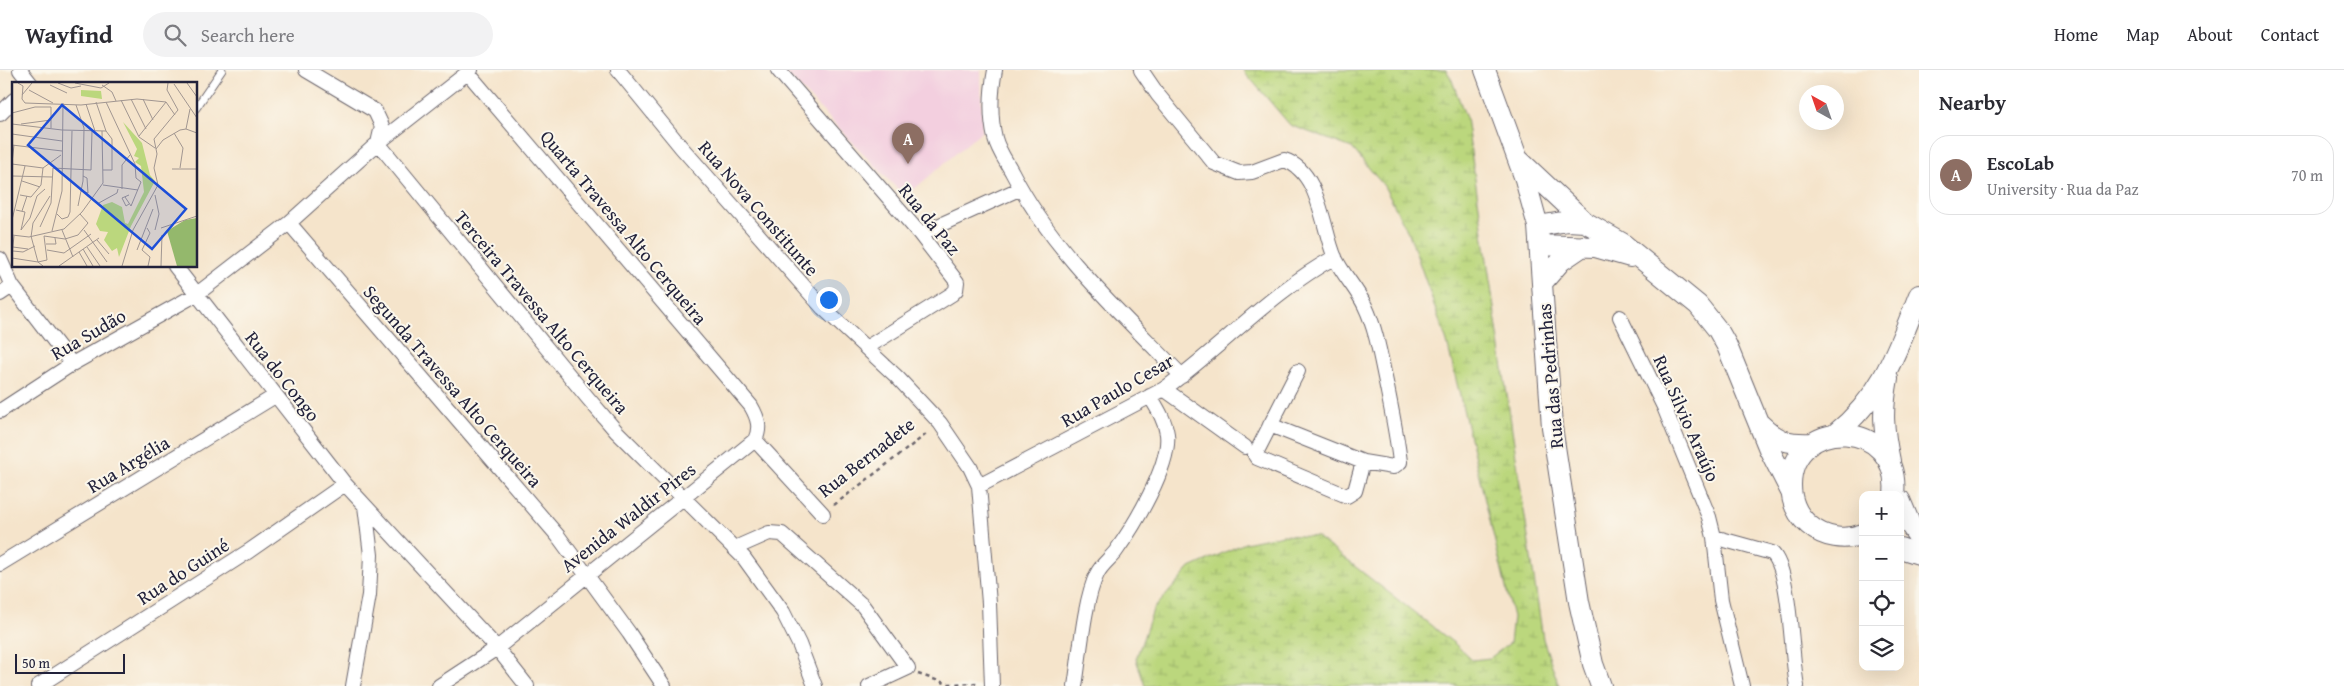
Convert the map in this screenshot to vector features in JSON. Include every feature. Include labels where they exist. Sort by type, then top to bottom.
[{"type":"main road","name":"Rua das Pedrinhas","points":[[1485,70],[1518,159],[1539,235],[1552,427],[1579,602],[1600,686]]},
{"type":"main road","points":[[1518,159],[1585,222],[1622,243],[1693,300],[1718,330],[1735,364],[1772,456],[1791,492],[1797,512],[1811,527],[1830,536],[1858,537]]},
{"type":"main road","points":[[1539,235],[1568,221],[1585,222]]},
{"type":"main road","points":[[1539,235],[1613,251],[1648,265]]},
{"type":"main road","points":[[1542,283],[1561,261],[1583,246]]},
{"type":"main road","points":[[1835,434],[1868,403],[1890,366],[1919,295]]},
{"type":"main road","points":[[1890,366],[1882,411],[1883,426],[1896,491]]},
{"type":"main road","points":[[1760,424],[1782,441],[1795,444],[1813,443]]},
{"type":"main road","points":[[1791,492],[1791,481],[1796,464],[1805,450],[1813,443],[1835,434],[1844,433],[1863,437],[1879,448],[1890,464]]},
{"type":"main road","points":[[1904,510],[1919,538]]},
{"type":"main road","points":[[1904,549],[1919,554]]},
{"type":"street","points":[[20,70],[29,82]]},
{"type":"street","points":[[306,70],[375,111],[382,126],[378,144]]},
{"type":"street","name":"Rua Nova Constitunte","points":[[618,70],[681,147],[818,302],[912,392],[940,423],[970,467],[979,486],[989,603],[992,685]]},
{"type":"street","name":"Rua da Paz","points":[[778,70],[920,234],[957,282],[956,290],[866,348]]},
{"type":"street","points":[[995,70],[992,87],[994,135],[1019,188],[1056,242],[1182,376]]},
{"type":"street","points":[[1141,70],[1187,133],[1214,162],[1239,173],[1252,172],[1284,160],[1298,165],[1305,175],[1315,196],[1335,257],[1360,296],[1369,316],[1380,355],[1397,434],[1400,462],[1393,467],[1363,462],[1270,425]]},
{"type":"street","name":"Rua Sudão","points":[[0,411],[72,364],[197,294],[289,223],[378,144],[469,71]]},
{"type":"street","name":"Quarta Travessa Alto Cerqueira","points":[[469,71],[752,406],[759,428],[755,440]]},
{"type":"street","points":[[0,114],[12,102]]},
{"type":"street","name":"Terceira Travessa Alto Cerqueira","points":[[378,144],[616,431],[735,548],[783,612],[799,644],[815,686]]},
{"type":"street","points":[[920,234],[1019,188]]},
{"type":"street","name":"Segunda Travessa Alto Cerqueira","points":[[289,223],[558,536],[664,686]]},
{"type":"street","name":"Rua Paulo Cesar","points":[[979,486],[1164,388],[1182,376],[1283,290],[1335,257]]},
{"type":"street","points":[[0,259],[12,286],[72,364]]},
{"type":"street","name":"Rua do Congo","points":[[177,268],[345,484],[497,648],[527,686]]},
{"type":"street","points":[[0,294],[12,286]]},
{"type":"street","name":"Rua Silvio Araújo","points":[[1620,317],[1664,407],[1709,517],[1714,537],[1721,600],[1742,686]]},
{"type":"street","points":[[1250,451],[1270,425],[1298,371]]},
{"type":"street","points":[[1164,388],[1260,460],[1347,496],[1355,491],[1363,462]]},
{"type":"street","name":"Rua Argélia","points":[[0,564],[275,396]]},
{"type":"street","points":[[1075,686],[1089,599],[1097,573],[1115,552],[1135,522],[1152,490],[1168,448],[1167,433],[1162,416],[1150,396]]},
{"type":"street","name":"Avenida Waldir Pires","points":[[439,686],[497,648],[586,574],[755,440]]},
{"type":"street","name":"Rua Bernadete","points":[[755,440],[823,514]]},
{"type":"street","name":"Rua do Guiné","points":[[38,686],[249,552],[345,484]]},
{"type":"street","points":[[353,686],[369,595],[370,555],[365,506]]},
{"type":"street","points":[[735,548],[769,533],[782,534],[863,606],[908,668],[869,686]]},
{"type":"street","points":[[1714,537],[1772,552],[1778,558],[1786,596],[1797,686]]},
{"type":"lane","points":[[198,105],[222,70]]},
{"type":"path","name":"Rua Bernadete","points":[[823,514],[940,423]]},
{"type":"path","points":[[908,668],[928,679],[948,684],[992,685]]},
{"type":"shaded area","points":[[783,70],[981,70],[982,131],[905,197]]},
{"type":"green space","points":[[1243,70],[1446,70],[1451,78],[1466,118],[1543,639],[1559,686],[1145,686],[1136,659],[1153,610],[1190,568],[1245,543],[1283,535],[1317,537],[1455,644],[1472,660],[1490,658],[1510,643],[1513,617],[1447,342],[1410,236],[1384,186],[1352,148],[1290,125]]},
{"type":"place","name":"EscoLab","points":[[908,164]]}]
